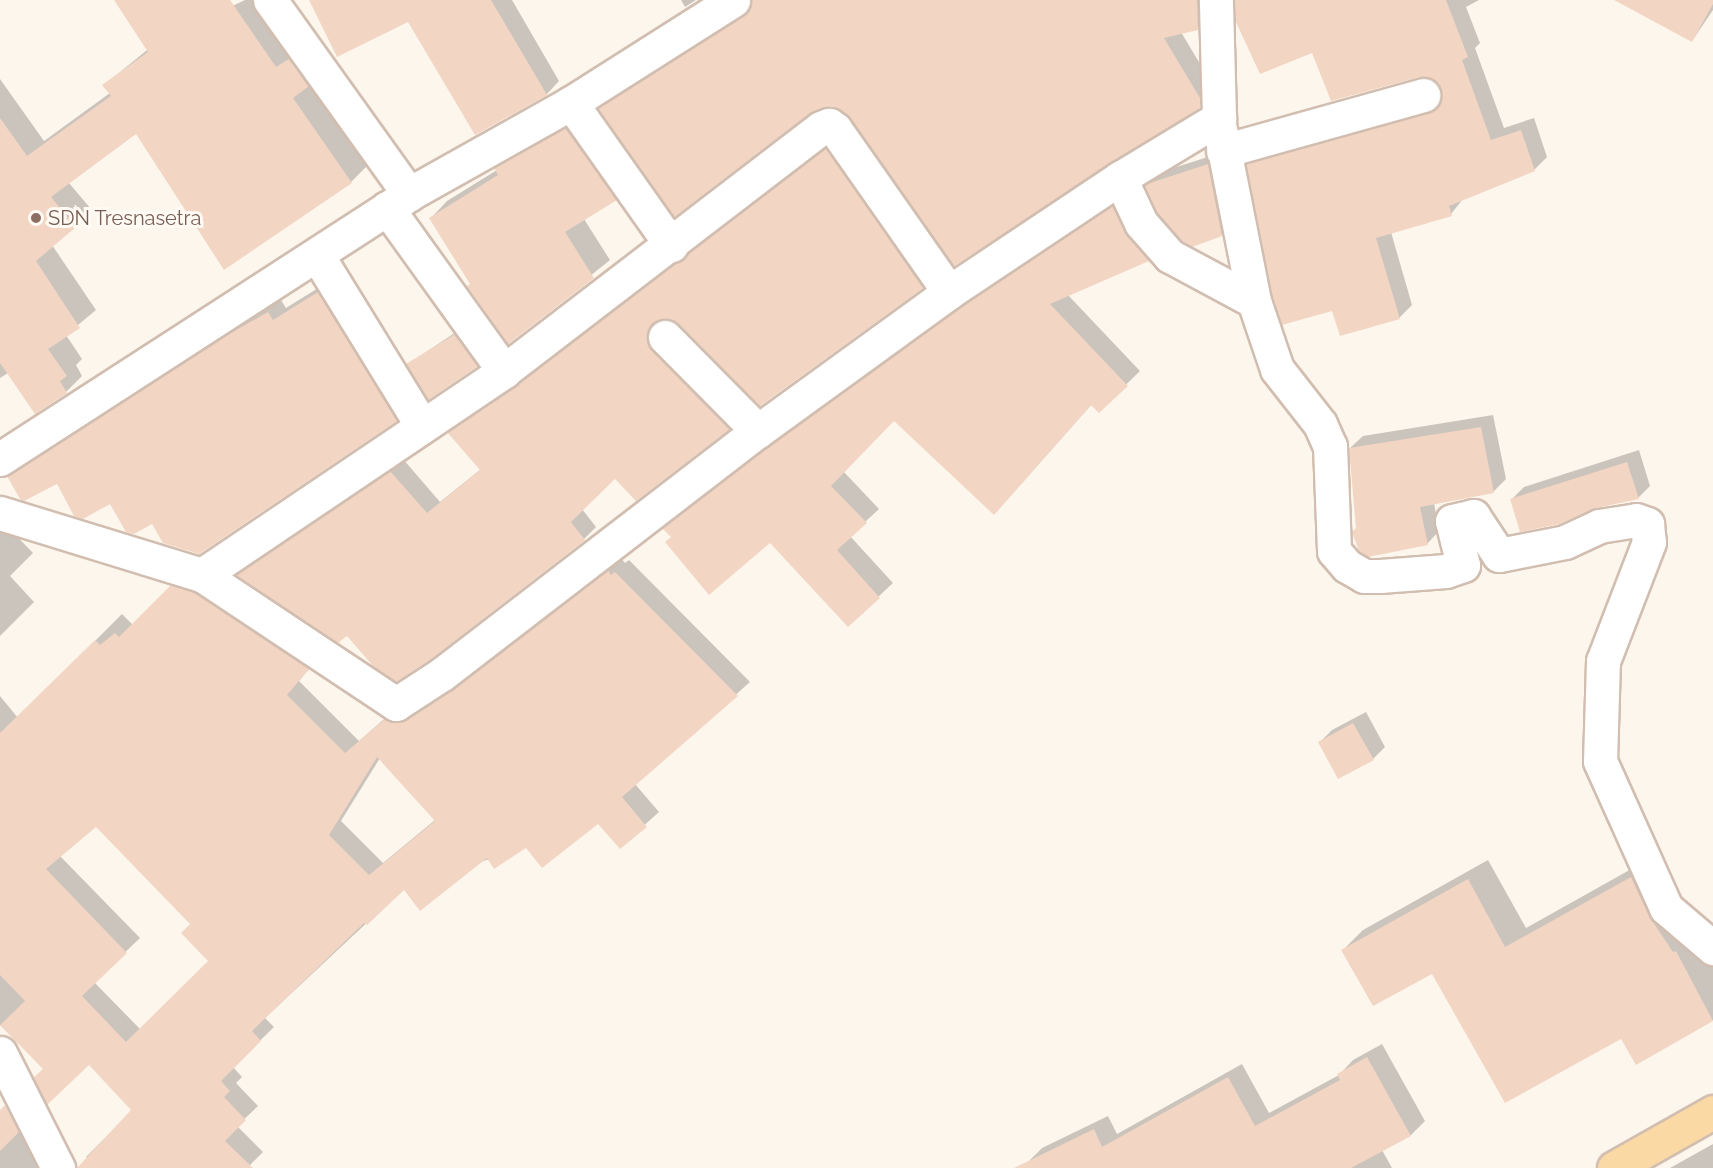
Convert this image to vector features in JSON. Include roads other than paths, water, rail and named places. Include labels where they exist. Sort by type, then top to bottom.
[{"type":"main road","points":[[1614,1168],[1713,1112]]},
{"type":"street","points":[[270,0],[504,371]]},
{"type":"street","points":[[0,459],[398,201],[571,103],[733,0]]},
{"type":"street","points":[[1216,0],[1219,118],[1223,151],[1254,301],[1277,369],[1320,424],[1330,446],[1334,551],[1347,566],[1365,576],[1446,571],[1463,565],[1452,520],[1473,516],[1499,555],[1565,542],[1599,526],[1636,520],[1647,524],[1649,542],[1603,661],[1600,761],[1666,908],[1713,948]]},
{"type":"street","points":[[1223,151],[1423,95]]},
{"type":"street","points":[[571,103],[671,245]]},
{"type":"street","points":[[0,513],[202,575],[396,704],[561,585],[758,431],[949,292],[1120,178],[1219,118]]},
{"type":"street","points":[[202,575],[504,371],[829,125],[949,292]]},
{"type":"street","points":[[1120,178],[1141,223],[1170,256],[1254,301]]},
{"type":"street","points":[[317,255],[422,426]]},
{"type":"street","points":[[665,337],[758,431]]},
{"type":"street","points":[[0,1053],[58,1168]]},
{"type":"place","name":"SDN Tresnasetra","points":[[36,218]]}]
